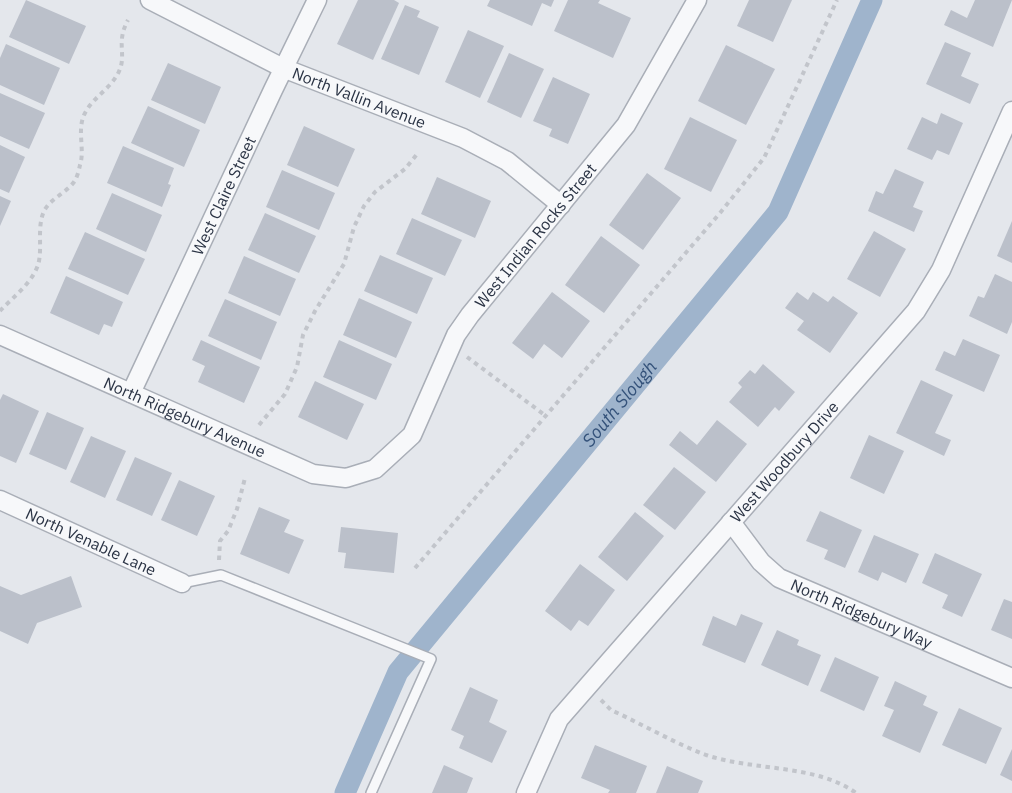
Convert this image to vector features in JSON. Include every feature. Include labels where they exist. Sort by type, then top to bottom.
[{"type":"street","name":"North Vallin Avenue","points":[[150,0],[283,68],[463,138],[507,161],[561,205]]},
{"type":"street","name":"West Claire Street","points":[[130,393],[317,0]]},
{"type":"street","name":"West Indian Rocks Street","points":[[375,469],[412,435],[456,335],[470,315],[626,125],[697,0]]},
{"type":"street","name":"West Woodbury Drive","points":[[526,793],[559,719],[916,310],[941,270],[1012,111]]},
{"type":"street","name":"North Ridgebury Avenue","points":[[0,335],[313,474],[346,478],[375,469]]},
{"type":"street","name":"North Venable Lane","points":[[0,500],[182,583]]},
{"type":"street","name":"North Ridgebury Way","points":[[731,522],[761,562],[778,578],[1012,678]]},
{"type":"lane","points":[[182,583],[221,575],[431,659],[371,793]]},
{"type":"path","points":[[415,568],[720,213],[764,158],[837,0]]},
{"type":"path","points":[[0,311],[30,280],[39,262],[40,232],[45,211],[74,182],[81,162],[80,136],[84,116],[96,99],[114,82],[122,67],[120,43],[122,30],[128,21]]},
{"type":"path","points":[[259,425],[285,394],[297,367],[303,335],[344,264],[354,227],[364,206],[375,192],[405,170],[418,153]]},
{"type":"path","points":[[451,347],[473,360],[546,416]]},
{"type":"path","points":[[219,560],[220,541],[228,531],[237,509],[245,478]]},
{"type":"path","points":[[586,687],[611,710],[706,754],[734,762],[819,777],[848,787],[856,793]]},
{"type":"building","points":[[26,0],[86,26],[69,64],[9,37]]},
{"type":"building","points":[[358,0],[394,0],[399,3],[373,60],[337,44]]},
{"type":"building","points":[[490,0],[554,0],[551,7],[542,3],[532,26],[487,6]]},
{"type":"building","points":[[568,0],[600,0],[598,3],[631,18],[613,58],[554,31]]},
{"type":"building","points":[[749,0],[792,0],[773,42],[737,26]]},
{"type":"building","points":[[975,0],[1012,0],[993,47],[944,25],[951,10],[967,18]]},
{"type":"building","points":[[405,5],[420,11],[417,17],[439,27],[419,75],[381,59]]},
{"type":"building","points":[[468,30],[504,46],[480,98],[445,82]]},
{"type":"building","points":[[945,42],[971,53],[961,76],[979,84],[970,104],[926,84]]},
{"type":"building","points":[[6,44],[60,68],[44,105],[0,85],[0,58]]},
{"type":"building","points":[[726,45],[775,69],[746,125],[698,101]]},
{"type":"building","points":[[509,53],[544,69],[521,118],[487,102]]},
{"type":"building","points":[[168,63],[221,87],[205,124],[151,100]]},
{"type":"building","points":[[553,77],[590,94],[568,144],[549,136],[552,129],[533,121]]},
{"type":"building","points":[[0,93],[45,113],[29,149],[0,136]]},
{"type":"building","points":[[148,106],[200,130],[184,167],[131,143]]},
{"type":"building","points":[[941,113],[963,123],[949,155],[937,150],[932,160],[907,149],[922,117],[937,124]]},
{"type":"building","points":[[690,117],[737,140],[711,192],[664,169]]},
{"type":"building","points":[[304,126],[355,149],[338,187],[287,165]]},
{"type":"building","points":[[0,145],[25,157],[9,193],[0,189]]},
{"type":"building","points":[[123,146],[174,168],[168,184],[171,185],[162,207],[107,183]]},
{"type":"building","points":[[895,169],[924,182],[913,207],[923,211],[914,232],[868,211],[876,191],[883,194]]},
{"type":"building","points":[[282,170],[335,193],[319,230],[266,207]]},
{"type":"building","points":[[647,173],[681,198],[643,250],[609,225]]},
{"type":"building","points":[[437,177],[491,201],[475,238],[421,214]]},
{"type":"building","points":[[112,193],[162,215],[146,252],[96,229]]},
{"type":"building","points":[[0,196],[11,201],[0,226]]},
{"type":"building","points":[[265,213],[316,236],[299,273],[248,250]]},
{"type":"building","points":[[412,218],[462,240],[445,276],[396,254]]},
{"type":"building","points":[[1012,221],[1012,263],[997,256]]},
{"type":"building","points":[[874,231],[906,249],[880,297],[847,279]]},
{"type":"building","points":[[85,232],[145,259],[128,295],[68,269]]},
{"type":"building","points":[[601,236],[640,265],[604,313],[565,285]]},
{"type":"building","points":[[380,255],[433,278],[417,314],[364,291]]},
{"type":"building","points":[[244,256],[296,279],[280,316],[228,293]]},
{"type":"building","points":[[995,274],[1012,282],[1012,322],[1007,334],[969,316],[978,296],[984,298]]},
{"type":"building","points":[[66,276],[123,302],[112,327],[104,324],[99,335],[50,313]]},
{"type":"building","points":[[552,292],[590,321],[562,358],[544,344],[533,359],[512,343]]},
{"type":"building","points":[[797,292],[808,300],[813,292],[828,302],[833,296],[858,313],[830,353],[797,330],[804,321],[785,308]]},
{"type":"building","points":[[359,298],[412,322],[396,358],[343,335]]},
{"type":"building","points":[[225,299],[277,322],[261,360],[208,336]]},
{"type":"building","points":[[963,339],[1000,355],[984,392],[935,370],[944,351],[955,356]]},
{"type":"building","points":[[201,340],[260,367],[244,403],[198,382],[205,366],[192,360]]},
{"type":"building","points":[[339,340],[392,364],[376,400],[323,377]]},
{"type":"building","points":[[763,364],[795,392],[779,411],[775,407],[758,427],[729,402],[742,387],[738,383],[750,370],[755,374]]},
{"type":"building","points":[[921,380],[953,395],[935,433],[951,440],[944,456],[896,433]]},
{"type":"building","points":[[315,381],[364,404],[347,440],[298,417]]},
{"type":"building","points":[[3,394],[39,411],[16,463],[0,456],[0,400]]},
{"type":"building","points":[[47,412],[84,428],[66,470],[29,454]]},
{"type":"building","points":[[717,420],[747,444],[716,482],[669,445],[680,431],[697,445]]},
{"type":"building","points":[[869,435],[904,451],[884,494],[850,478]]},
{"type":"building","points":[[91,436],[126,451],[105,498],[70,482]]},
{"type":"building","points":[[135,457],[172,473],[152,516],[116,500]]},
{"type":"building","points":[[674,467],[706,492],[675,530],[643,505]]},
{"type":"building","points":[[179,480],[215,496],[197,536],[161,520]]},
{"type":"building","points":[[259,507],[290,520],[284,532],[304,540],[289,574],[240,554]]},
{"type":"building","points":[[820,511],[862,530],[845,568],[824,559],[828,550],[806,541]]},
{"type":"building","points":[[635,512],[664,536],[627,581],[598,557]]},
{"type":"building","points":[[341,527],[398,533],[394,573],[344,568],[346,553],[338,552]]},
{"type":"building","points":[[874,535],[919,554],[906,583],[882,572],[878,581],[858,572]]},
{"type":"building","points":[[935,553],[982,574],[962,617],[942,608],[948,595],[922,583]]},
{"type":"building","points":[[580,564],[615,590],[588,626],[579,620],[571,631],[545,611]]},
{"type":"building","points":[[71,576],[82,607],[37,623],[28,644],[0,631],[0,586],[21,595]]},
{"type":"building","points":[[1004,599],[1012,602],[1012,639],[991,630]]},
{"type":"building","points":[[741,614],[763,623],[745,663],[702,645],[713,616],[736,626]]},
{"type":"building","points":[[777,630],[799,640],[797,645],[821,655],[808,686],[761,665]]},
{"type":"building","points":[[835,657],[879,677],[864,711],[820,691]]},
{"type":"building","points":[[895,681],[927,696],[923,705],[938,712],[920,753],[882,736],[894,710],[884,706]]},
{"type":"building","points":[[470,687],[498,700],[489,722],[507,731],[492,763],[459,748],[464,736],[451,730]]},
{"type":"building","points":[[959,708],[1002,728],[986,764],[942,745]]},
{"type":"building","points":[[595,745],[647,766],[636,793],[608,793],[610,790],[581,778]]},
{"type":"building","points":[[1012,749],[1012,781],[1000,775]]},
{"type":"building","points":[[444,765],[473,778],[467,793],[432,793]]},
{"type":"building","points":[[667,766],[703,781],[698,793],[656,793]]},
{"type":"waterway","name":"South Slough","points":[[345,793],[398,672],[778,212],[872,0]]}]
